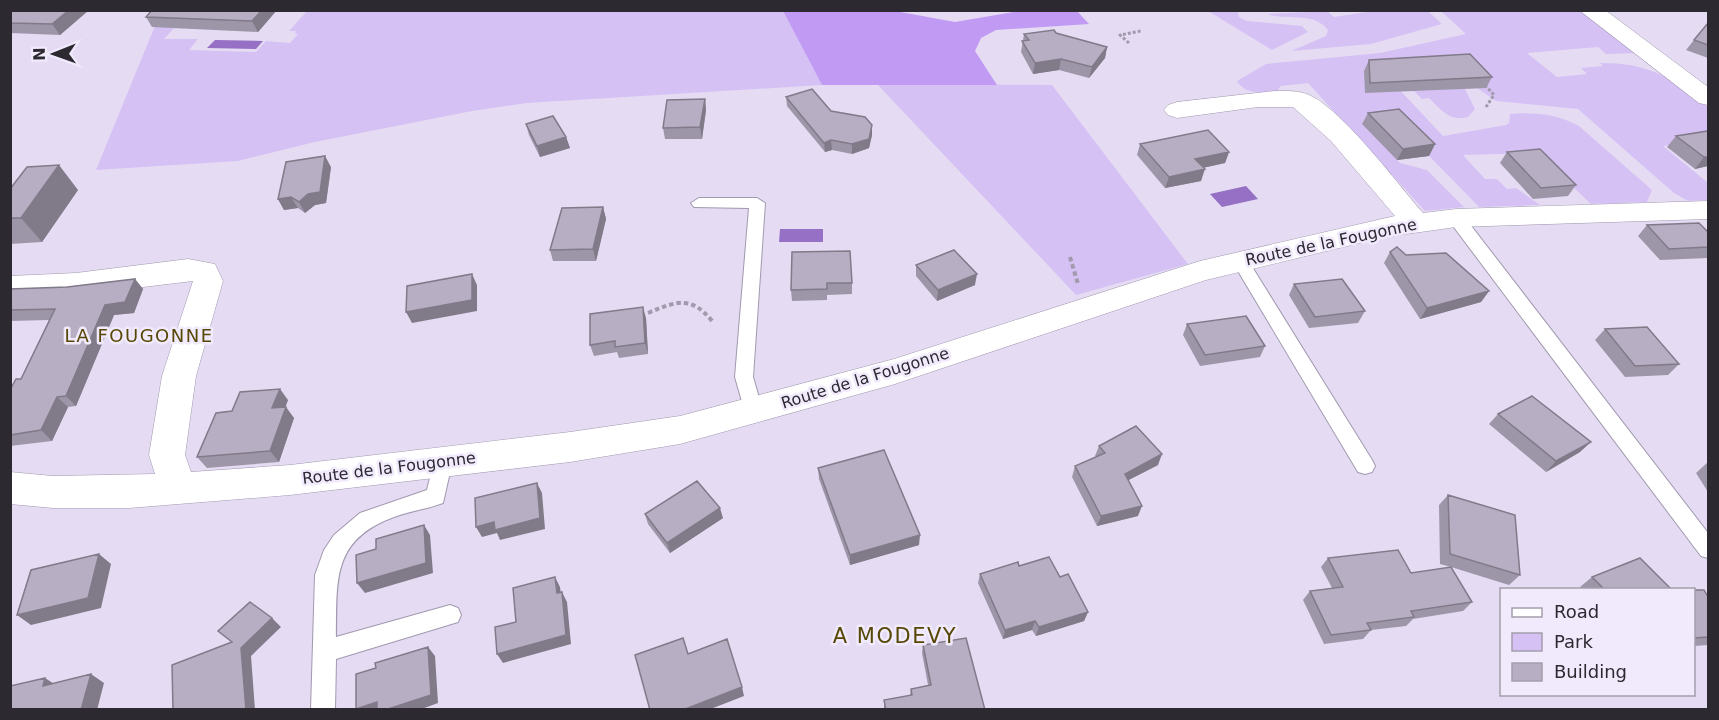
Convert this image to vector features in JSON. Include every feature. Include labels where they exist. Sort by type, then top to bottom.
[{"type":"street","points":[[1590,10],[1708,98]]},
{"type":"street","points":[[1177,110],[1285,98],[1305,101],[1323,117],[1416,223]]},
{"type":"street","name":"Route de la Fougonne","points":[[10,488],[64,492],[129,492],[290,480],[570,447],[669,432],[754,412],[895,371],[1125,294],[1240,261],[1385,227],[1456,218],[1708,210]]},
{"type":"street","points":[[10,287],[76,284],[188,269],[204,271],[208,281],[179,375],[167,455],[178,488]]},
{"type":"lane","points":[[699,203],[757,203],[744,377],[754,412]]},
{"type":"lane","points":[[1456,218],[1708,549]]},
{"type":"lane","points":[[1240,261],[1365,466]]},
{"type":"lane","points":[[323,710],[326,575],[332,554],[349,532],[373,514],[436,497],[442,463]]},
{"type":"lane","points":[[323,652],[450,615]]},
{"type":"path","points":[[1129,43],[1120,35],[1141,31]]},
{"type":"path","points":[[1485,85],[1494,95],[1494,100],[1486,107]]},
{"type":"path","points":[[648,313],[669,304],[686,302],[696,304],[713,322]]},
{"type":"green space","points":[[1380,10],[1428,11],[1442,24],[1371,44],[1291,51],[1326,36],[1328,30],[1315,20],[1267,14],[1327,11],[1334,17]]},
{"type":"green space","points":[[161,11],[174,28],[164,39],[198,39],[189,50],[256,52],[266,41],[290,43],[298,34],[295,34],[296,31],[289,31],[307,11],[783,11],[822,85],[527,103],[472,111],[315,142],[238,161],[96,170]]},
{"type":"green space","points":[[1208,11],[1238,11],[1239,17],[1247,21],[1302,26],[1308,32],[1272,50]]},
{"type":"green space","points":[[1441,11],[1584,11],[1639,53],[1606,54],[1598,47],[1527,53],[1557,77],[1587,74],[1581,68],[1603,66],[1600,63],[1632,65],[1670,79],[1708,104],[1708,138],[1663,146],[1708,183],[1708,200],[1688,201],[1674,193],[1578,109],[1496,101],[1477,88],[1465,89],[1475,109],[1468,117],[1456,118],[1446,114],[1429,98],[1422,99],[1408,85],[1397,87],[1443,136],[1506,125],[1509,123],[1510,114],[1528,113],[1554,116],[1579,126],[1652,190],[1647,202],[1591,204],[1537,153],[1463,155],[1485,179],[1497,179],[1507,189],[1516,188],[1540,205],[1479,207],[1394,120],[1363,124],[1400,163],[1427,170],[1464,207],[1425,211],[1308,83],[1281,86],[1277,91],[1260,92],[1245,89],[1237,81],[1266,64],[1380,53],[1466,34]]},
{"type":"green space","points":[[877,84],[1052,85],[1188,264],[1076,295]]},
{"type":"shaded area","points":[[783,11],[895,11],[955,22],[1020,11],[1077,11],[1089,24],[996,30],[981,38],[975,51],[997,85],[822,85]]},
{"type":"shaded area","points":[[215,40],[263,41],[256,49],[207,48]]},
{"type":"shaded area","points":[[1246,186],[1258,199],[1222,207],[1210,194]]},
{"type":"shaded area","points":[[780,229],[823,229],[823,242],[779,242]]},
{"type":"building","points":[[10,10],[69,10],[52,24],[10,23]]},
{"type":"building","points":[[152,10],[262,10],[252,21],[146,17]]},
{"type":"building","points":[[1708,23],[1708,45],[1694,40]]},
{"type":"building","points":[[1054,30],[1056,33],[1107,47],[1092,67],[1061,59],[1035,63],[1022,41],[1029,40],[1024,34]]},
{"type":"building","points":[[1470,54],[1492,77],[1370,83],[1369,60]]},
{"type":"building","points":[[812,89],[831,111],[865,117],[872,125],[869,139],[852,144],[831,140],[824,143],[786,97]]},
{"type":"building","points":[[705,99],[700,127],[663,128],[667,100]]},
{"type":"building","points":[[1399,109],[1435,144],[1403,149],[1368,113]]},
{"type":"building","points":[[553,116],[566,137],[537,146],[526,124]]},
{"type":"building","points":[[1208,130],[1229,152],[1195,159],[1205,169],[1169,177],[1140,144]]},
{"type":"building","points":[[1708,131],[1708,157],[1704,157],[1676,136]]},
{"type":"building","points":[[1540,149],[1576,185],[1541,188],[1507,152]]},
{"type":"building","points":[[325,156],[320,192],[308,194],[299,202],[291,197],[278,199],[286,162]]},
{"type":"building","points":[[59,165],[21,218],[10,218],[10,189],[27,167]]},
{"type":"building","points":[[603,207],[593,249],[550,250],[562,208]]},
{"type":"building","points":[[1699,223],[1708,232],[1708,247],[1669,249],[1647,225]]},
{"type":"building","points":[[1397,247],[1406,255],[1446,253],[1489,291],[1427,308],[1390,252]]},
{"type":"building","points":[[954,250],[977,274],[938,290],[916,265]]},
{"type":"building","points":[[850,251],[852,283],[827,283],[827,289],[791,290],[792,252]]},
{"type":"building","points":[[472,274],[472,300],[406,312],[407,286]]},
{"type":"building","points":[[135,279],[125,302],[105,305],[66,396],[57,397],[41,430],[10,435],[10,390],[16,379],[21,379],[55,309],[10,310],[10,289],[67,287]]},
{"type":"building","points":[[1342,279],[1365,311],[1315,317],[1294,284]]},
{"type":"building","points":[[643,307],[645,343],[615,347],[615,341],[590,345],[590,314]]},
{"type":"building","points":[[1246,316],[1265,346],[1205,355],[1187,324]]},
{"type":"building","points":[[1647,327],[1679,364],[1635,366],[1605,329]]},
{"type":"building","points":[[280,389],[272,408],[286,407],[270,451],[197,457],[216,413],[232,411],[240,392]]},
{"type":"building","points":[[1532,396],[1591,442],[1556,461],[1498,414]]},
{"type":"building","points":[[1136,426],[1162,454],[1125,474],[1142,506],[1101,516],[1075,466],[1105,453],[1099,446]]},
{"type":"building","points":[[884,450],[920,535],[850,555],[818,468]]},
{"type":"building","points":[[697,481],[720,508],[667,543],[645,514]]},
{"type":"building","points":[[537,483],[540,518],[495,530],[494,522],[476,527],[475,498]]},
{"type":"building","points":[[1448,495],[1515,515],[1520,575],[1450,554]]},
{"type":"building","points":[[424,525],[426,563],[357,583],[356,555],[376,549],[376,539]]},
{"type":"building","points":[[1398,550],[1411,573],[1451,567],[1472,602],[1411,611],[1414,617],[1367,623],[1371,630],[1331,635],[1310,591],[1343,587],[1328,558]]},
{"type":"building","points":[[99,554],[88,598],[17,615],[31,570]]},
{"type":"building","points":[[1049,557],[1060,577],[1068,574],[1088,612],[1039,627],[1035,621],[1005,630],[980,574],[1018,562],[1019,566]]},
{"type":"building","points":[[1640,558],[1670,588],[1603,588],[1592,577]]},
{"type":"building","points":[[555,577],[557,593],[562,592],[566,635],[497,654],[495,627],[516,622],[513,588]]},
{"type":"building","points":[[1695,590],[1704,590],[1708,597],[1708,637],[1695,638]]},
{"type":"building","points":[[250,602],[272,618],[241,648],[246,710],[173,710],[172,665],[232,642],[218,631]]},
{"type":"building","points":[[683,638],[688,654],[727,639],[742,687],[683,710],[650,710],[635,655]]},
{"type":"building","points":[[966,638],[985,710],[886,710],[884,700],[912,695],[911,689],[931,685],[923,645]]},
{"type":"building","points":[[428,647],[431,695],[385,710],[377,710],[377,702],[356,709],[356,674],[376,668],[375,663]]},
{"type":"building","points":[[91,674],[81,710],[10,710],[10,686],[45,678],[43,686]]},
{"type":"district","name":"LA FOUGONNE","points":[[139,335]]},
{"type":"district","name":"A MODEVY","points":[[895,636]]}]
